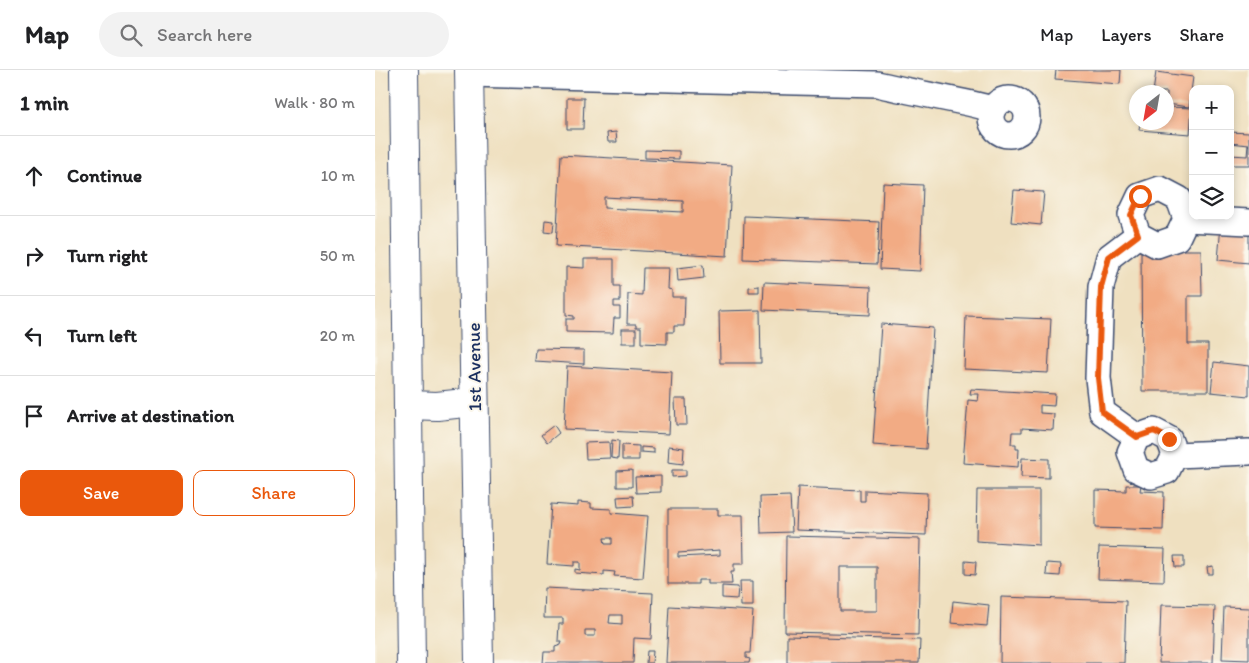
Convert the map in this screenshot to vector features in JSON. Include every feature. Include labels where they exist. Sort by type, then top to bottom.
[{"type":"main road","points":[[403,70],[411,663]]},
{"type":"main road","name":"1st Avenue","points":[[469,72],[479,663]]},
{"type":"main road","points":[[408,405],[437,406],[474,402]]},
{"type":"street","points":[[469,72],[877,77],[928,96],[957,100],[993,109]]},
{"type":"street","points":[[1160,189],[1179,199],[1186,219],[1177,238],[1157,244],[1138,235],[1131,215],[1140,196],[1160,189]]},
{"type":"street","points":[[1186,219],[1249,222]]},
{"type":"street","points":[[1137,437],[1102,412],[1098,378],[1101,287],[1109,257],[1138,235]]},
{"type":"street","points":[[1154,431],[1169,439],[1175,455],[1167,471],[1151,476],[1136,469],[1130,452],[1137,437],[1154,431]]},
{"type":"street","points":[[1175,455],[1249,452]]},
{"type":"building","points":[[1056,70],[1121,70],[1120,84],[1055,79]]},
{"type":"building","points":[[1156,72],[1193,77],[1192,85],[1189,85],[1189,107],[1174,105],[1174,85],[1154,85]]},
{"type":"building","points":[[567,98],[584,98],[583,129],[567,129]]},
{"type":"building","points":[[1174,107],[1189,108],[1189,134],[1139,130],[1174,130]]},
{"type":"building","points":[[616,132],[617,142],[608,142],[607,133]]},
{"type":"building","points":[[1234,132],[1249,133],[1249,145],[1234,143]]},
{"type":"building","points":[[1249,145],[1249,165],[1234,165],[1234,155],[1247,156]]},
{"type":"building","points":[[645,150],[679,151],[679,159],[645,158]]},
{"type":"building","points":[[561,155],[732,165],[727,256],[556,246]],"holes":[[[604,197],[683,201],[683,212],[604,208]]]},
{"type":"building","points":[[883,183],[923,185],[920,271],[880,269]]},
{"type":"building","points":[[1014,190],[1044,192],[1041,225],[1011,222]]},
{"type":"building","points":[[744,216],[879,222],[877,264],[743,259]]},
{"type":"building","points":[[545,220],[554,221],[553,232],[544,231]]},
{"type":"building","points":[[1221,225],[1249,227],[1249,263],[1218,260]]},
{"type":"building","points":[[1141,250],[1201,250],[1202,296],[1188,296],[1188,344],[1208,344],[1208,391],[1142,391]]},
{"type":"building","points":[[584,259],[614,259],[614,286],[620,286],[620,301],[614,301],[614,307],[620,307],[620,318],[614,318],[613,333],[566,332],[566,319],[574,319],[574,316],[566,315],[566,267],[584,268]]},
{"type":"building","points":[[703,265],[704,278],[678,281],[677,268]]},
{"type":"building","points":[[643,268],[669,268],[668,289],[672,290],[672,297],[685,297],[684,326],[674,326],[674,332],[667,332],[667,344],[641,343],[641,327],[636,327],[636,324],[627,324],[628,294],[642,295]]},
{"type":"building","points":[[764,282],[871,287],[870,315],[763,310]]},
{"type":"building","points":[[759,286],[759,292],[749,292],[749,287]]},
{"type":"building","points":[[760,310],[761,363],[720,363],[719,311]]},
{"type":"building","points":[[966,316],[1051,319],[1048,373],[964,369]]},
{"type":"building","points":[[881,324],[933,328],[926,449],[873,445]]},
{"type":"building","points":[[622,329],[636,329],[636,343],[622,343]]},
{"type":"building","points":[[536,349],[584,350],[584,364],[535,361]]},
{"type":"building","points":[[1214,362],[1249,366],[1249,396],[1211,392]]},
{"type":"building","points":[[567,366],[672,372],[669,434],[564,429]]},
{"type":"building","points":[[971,389],[1055,394],[1054,406],[1040,405],[1040,413],[1054,414],[1053,430],[1022,428],[1022,432],[1012,432],[1011,444],[1016,444],[1016,449],[1019,449],[1018,467],[963,463],[968,400],[978,401],[979,394],[970,394]]},
{"type":"building","points":[[675,399],[686,399],[687,425],[676,425]]},
{"type":"building","points":[[554,425],[559,433],[547,443],[541,435]]},
{"type":"building","points":[[612,440],[619,441],[618,459],[611,458]]},
{"type":"building","points":[[609,442],[610,458],[586,459],[585,443]]},
{"type":"building","points":[[622,445],[639,446],[639,460],[622,460]]},
{"type":"building","points":[[669,446],[684,448],[683,464],[668,462]]},
{"type":"building","points":[[641,447],[654,448],[654,453],[641,452]]},
{"type":"building","points":[[1022,458],[1049,459],[1049,478],[1021,477]]},
{"type":"building","points":[[632,470],[632,487],[617,487],[617,471]]},
{"type":"building","points":[[672,470],[686,470],[686,476],[672,477]]},
{"type":"building","points":[[661,476],[661,492],[636,493],[635,477]]},
{"type":"building","points":[[1126,485],[1141,485],[1140,491],[1164,492],[1163,530],[1095,528],[1095,490],[1126,491]]},
{"type":"building","points":[[798,487],[860,490],[860,501],[865,501],[865,490],[927,493],[926,535],[796,530]]},
{"type":"building","points":[[977,490],[1039,490],[1039,545],[976,541]]},
{"type":"building","points":[[633,496],[634,506],[618,507],[617,497]]},
{"type":"building","points":[[790,496],[792,532],[761,533],[760,497]]},
{"type":"building","points":[[578,502],[591,503],[591,508],[611,509],[611,513],[648,516],[643,578],[614,576],[615,572],[604,571],[604,575],[575,573],[575,569],[580,570],[580,562],[574,562],[574,566],[547,564],[551,504],[578,506]],"holes":[[[604,538],[612,538],[612,544],[605,544]]]},
{"type":"building","points":[[668,509],[718,509],[718,515],[743,515],[744,564],[734,564],[734,572],[731,572],[732,584],[708,584],[708,580],[698,580],[698,584],[668,584]],"holes":[[[720,550],[720,555],[678,557],[678,553]]]},
{"type":"building","points":[[786,536],[920,539],[918,635],[785,632]],"holes":[[[840,567],[877,567],[877,611],[840,611]]]},
{"type":"building","points":[[1099,547],[1165,549],[1164,581],[1098,579]]},
{"type":"building","points":[[1174,556],[1184,556],[1184,567],[1175,567]]},
{"type":"building","points":[[965,561],[976,562],[975,575],[965,574]]},
{"type":"building","points":[[1047,563],[1061,564],[1060,576],[1046,575]]},
{"type":"building","points":[[1213,566],[1213,574],[1208,574],[1207,567]]},
{"type":"building","points":[[740,581],[753,581],[753,606],[741,606]]},
{"type":"building","points":[[722,586],[738,587],[737,599],[722,598]]},
{"type":"building","points":[[545,588],[653,593],[651,639],[634,638],[633,663],[543,663],[544,652],[555,652],[555,647],[561,645],[562,641],[558,641],[559,624],[563,624],[563,618],[544,618]],"holes":[[[610,615],[622,615],[622,624],[609,623]],[[585,630],[595,630],[595,636],[585,636]]]},
{"type":"building","points":[[1001,597],[1126,601],[1124,663],[1000,663]]},
{"type":"building","points":[[953,601],[989,605],[987,626],[951,623]]},
{"type":"building","points":[[1161,605],[1215,606],[1213,663],[1159,663]]},
{"type":"building","points":[[669,606],[753,611],[750,653],[746,653],[746,658],[750,659],[749,663],[666,663]]},
{"type":"building","points":[[1224,607],[1249,608],[1249,660],[1222,659]]},
{"type":"building","points":[[787,636],[920,640],[919,663],[787,663]]},
{"type":"building","points":[[647,651],[653,651],[652,663],[646,663]]},
{"type":"route","points":[[1140,196],[1131,215],[1138,235],[1109,257],[1101,287],[1098,378],[1102,412],[1137,437],[1154,431],[1169,439]]}]
